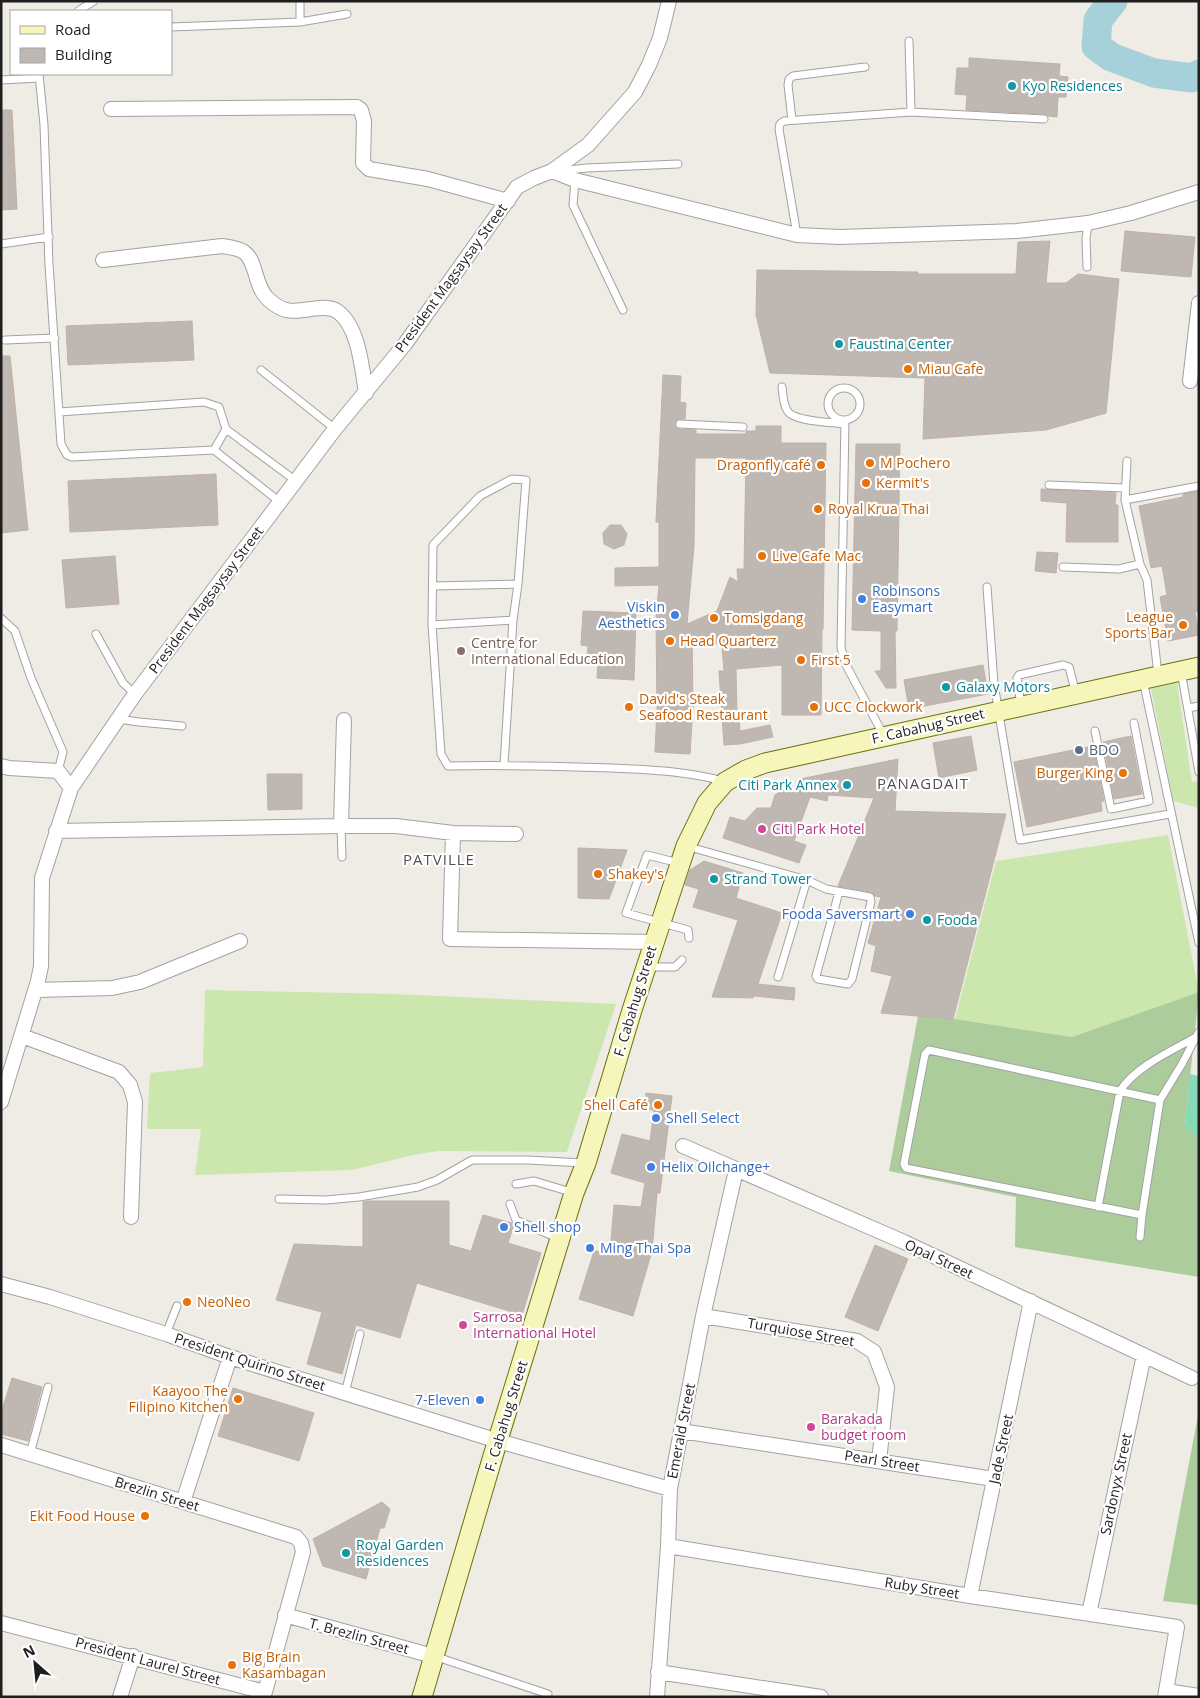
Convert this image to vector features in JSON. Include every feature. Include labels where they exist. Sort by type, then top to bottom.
[{"type":"main road","name":"F. Cabahug Street","points":[[422,1697],[498,1441],[646,966],[683,854],[707,803],[725,782],[746,770],[765,763],[1190,669]]},
{"type":"street","name":"President Magsaysay Street","points":[[1,1102],[36,990],[41,966],[42,878],[70,788],[136,694],[335,429],[405,344],[517,187],[534,178],[552,172],[588,145],[635,92],[660,38],[669,1]]},
{"type":"street","points":[[111,109],[357,107],[361,110],[364,121],[363,163],[369,169],[428,178],[508,201]]},
{"type":"street","points":[[552,172],[575,180],[797,235],[840,237],[1016,231],[1088,223],[1131,213],[1199,192]]},
{"type":"street","points":[[103,260],[222,246],[246,253],[253,265],[258,286],[267,299],[283,310],[292,312],[324,308],[336,310],[343,317],[352,328],[360,357],[366,393]]},
{"type":"street","points":[[1190,382],[1199,302]]},
{"type":"street","points":[[341,826],[344,720]]},
{"type":"street","points":[[1,766],[58,772],[70,788]]},
{"type":"street","points":[[56,831],[396,826],[453,834],[516,834]]},
{"type":"street","points":[[453,834],[450,939],[654,942]]},
{"type":"street","points":[[36,990],[112,988],[140,982],[240,941]]},
{"type":"street","points":[[22,1036],[119,1072],[130,1085],[135,1102],[131,1217]]},
{"type":"street","name":"Opal Street","points":[[683,1146],[904,1242],[1192,1378]]},
{"type":"street","name":"Emerald Street","points":[[656,1697],[668,1546],[670,1489],[704,1316],[736,1170]]},
{"type":"street","name":"President Quirino Street","points":[[1,1284],[50,1297],[166,1334],[230,1357],[498,1441],[670,1489]]},
{"type":"street","name":"Jade Street","points":[[970,1596],[1031,1301]]},
{"type":"street","name":"Turquiose Street","points":[[704,1316],[857,1341],[874,1352],[887,1387],[879,1461]]},
{"type":"street","name":"Sardonyx Street","points":[[1089,1614],[1144,1355]]},
{"type":"street","points":[[183,1502],[230,1357]]},
{"type":"street","name":"Pearl Street","points":[[681,1431],[994,1479]]},
{"type":"street","name":"Brezlin Street","points":[[1,1445],[296,1537],[301,1543],[303,1552],[285,1615]]},
{"type":"street","name":"Ruby Street","points":[[668,1546],[1177,1628],[1165,1694]]},
{"type":"street","points":[[264,1694],[285,1615]]},
{"type":"street","name":"T. Brezlin Street","points":[[285,1615],[433,1656]]},
{"type":"street","name":"President Laurel Street","points":[[1,1623],[133,1656],[264,1694]]},
{"type":"street","points":[[120,1697],[133,1656]]},
{"type":"street","points":[[658,1672],[821,1697]]},
{"type":"street","points":[[1165,1694],[1199,1696]]},
{"type":"lane","points":[[80,10],[94,1]]},
{"type":"lane","points":[[300,1],[300,22]]},
{"type":"lane","points":[[172,28],[300,22],[347,14]]},
{"type":"lane","points":[[909,41],[911,112]]},
{"type":"lane","points":[[792,120],[788,85],[789,79],[793,76],[865,67]]},
{"type":"lane","points":[[1,80],[39,76],[44,125],[61,444],[67,455],[72,457],[214,450],[280,502]]},
{"type":"lane","points":[[797,235],[779,128],[780,124],[784,121],[911,112],[1044,119]]},
{"type":"lane","points":[[552,172],[587,168],[678,164]]},
{"type":"lane","points":[[575,180],[573,205],[623,310]]},
{"type":"lane","points":[[1087,267],[1086,239],[1088,223]]},
{"type":"lane","points":[[1,244],[49,237]]},
{"type":"lane","points":[[5,340],[55,338]]},
{"type":"lane","points":[[261,370],[335,429]]},
{"type":"lane","points":[[782,387],[786,409],[792,416],[806,420],[845,422],[853,418],[859,411],[861,403],[858,395],[852,389],[836,390],[830,396],[828,404],[830,412],[845,422]]},
{"type":"lane","points":[[59,412],[204,402],[219,407],[226,428],[296,482]]},
{"type":"lane","points":[[845,422],[841,648],[846,665],[884,736]]},
{"type":"lane","points":[[680,424],[743,427]]},
{"type":"lane","points":[[214,450],[226,428]]},
{"type":"lane","points":[[1127,461],[1125,500],[1140,564],[1147,580],[1151,678],[1170,814],[1199,943]]},
{"type":"lane","points":[[504,765],[526,480],[512,479],[480,496],[433,545],[432,625],[441,754],[448,766],[504,765],[634,770],[702,776],[725,782]]},
{"type":"lane","points":[[1049,485],[1125,488]]},
{"type":"lane","points":[[1125,500],[1199,486]]},
{"type":"lane","points":[[1063,567],[1119,569],[1140,564]]},
{"type":"lane","points":[[433,586],[518,584]]},
{"type":"lane","points":[[987,587],[994,684],[1020,840],[1170,814]]},
{"type":"lane","points":[[1,618],[15,631],[31,678],[63,752],[58,772]]},
{"type":"lane","points":[[432,625],[514,620]]},
{"type":"lane","points":[[96,634],[123,683],[136,694]]},
{"type":"lane","points":[[1021,706],[1017,678],[1019,675],[1055,666],[1067,665],[1069,667],[1076,694]]},
{"type":"lane","points":[[1190,669],[1188,708],[1199,772]]},
{"type":"lane","points":[[1188,708],[1199,706]]},
{"type":"lane","points":[[118,719],[182,726]]},
{"type":"lane","points":[[1095,731],[1111,809],[1149,801],[1134,723]]},
{"type":"lane","points":[[341,826],[342,857]]},
{"type":"lane","points":[[689,938],[688,930],[626,913],[647,855],[683,854],[807,880],[826,889],[870,898],[872,902],[852,980],[848,984],[818,979],[816,976],[839,892]]},
{"type":"lane","points":[[778,977],[807,880]]},
{"type":"lane","points":[[646,966],[675,967],[682,960]]},
{"type":"lane","points":[[1098,1206],[1120,1091],[1126,1080],[1197,1034]]},
{"type":"lane","points":[[1140,1238],[1160,1100],[1182,1064],[1197,1034]]},
{"type":"lane","points":[[1142,1215],[906,1168],[904,1159],[925,1054],[929,1050],[1160,1100]]},
{"type":"lane","points":[[279,1199],[326,1200],[359,1197],[418,1187],[437,1180],[472,1160],[586,1163]]},
{"type":"lane","points":[[516,1184],[534,1181],[574,1193]]},
{"type":"lane","points":[[510,1204],[516,1220],[560,1239]]},
{"type":"lane","points":[[166,1334],[177,1306]]},
{"type":"lane","points":[[345,1393],[360,1334]]},
{"type":"lane","points":[[30,1454],[48,1387]]},
{"type":"lane","points":[[433,1656],[548,1694]]},
{"type":"green space","points":[[1177,683],[1192,782],[1199,781],[1199,808],[1173,801],[1151,688]]},
{"type":"green space","points":[[1168,835],[1199,992],[1072,1037],[955,1019],[996,861]]},
{"type":"green space","points":[[205,990],[394,994],[616,1004],[567,1152],[438,1151],[352,1170],[195,1175],[201,1129],[147,1129],[150,1073],[203,1067]]},
{"type":"green space","points":[[1199,992],[1185,1125],[1199,1141],[1199,1277],[1015,1247],[1016,1197],[889,1171],[918,1016],[955,1019],[1072,1037]]},
{"type":"green space","points":[[1190,1074],[1199,1076],[1199,1141],[1185,1126]]},
{"type":"green space","points":[[1199,1410],[1199,1605],[1163,1601]]},
{"type":"building","name":"Kyo Residences","points":[[969,58],[1060,64],[1059,76],[1068,77],[1066,97],[1058,97],[1057,117],[1044,114],[966,110],[967,95],[955,94],[957,68],[969,68]]},
{"type":"building","points":[[1,110],[12,110],[17,209],[1,210]]},
{"type":"building","points":[[1125,231],[1195,237],[1191,277],[1121,271]]},
{"type":"building","points":[[1050,241],[1046,283],[1066,283],[1078,274],[1119,279],[1106,413],[1046,430],[923,439],[925,378],[770,373],[756,315],[757,270],[918,272],[917,274],[1016,274],[1018,242]]},
{"type":"building","points":[[192,321],[194,360],[68,365],[66,326]]},
{"type":"building","points":[[1,356],[10,356],[28,530],[1,533]]},
{"type":"building","points":[[663,375],[681,376],[680,402],[686,403],[685,419],[678,419],[675,422],[675,426],[678,429],[696,430],[696,434],[746,434],[746,431],[756,431],[756,426],[781,426],[781,443],[826,443],[821,715],[782,715],[782,665],[736,669],[737,716],[739,716],[740,731],[770,725],[773,737],[740,744],[724,745],[719,671],[724,671],[722,646],[692,635],[693,707],[690,754],[655,752],[657,709],[656,617],[659,585],[615,586],[615,568],[659,567],[659,522],[656,522]],"holes":[[[695,458],[746,458],[744,569],[737,569],[738,582],[730,577],[717,611],[687,624],[694,546]]]},
{"type":"building","points":[[856,444],[900,444],[897,631],[895,631],[896,688],[886,688],[875,671],[881,671],[881,631],[852,630]]},
{"type":"building","points":[[216,474],[218,525],[70,532],[68,481]]},
{"type":"building","points":[[1041,489],[1116,493],[1115,505],[1118,505],[1118,542],[1066,542],[1067,503],[1041,501]]},
{"type":"building","points":[[1199,491],[1199,612],[1195,612],[1199,635],[1168,641],[1160,597],[1167,595],[1162,566],[1151,568],[1139,506],[1183,497],[1183,494]]},
{"type":"building","points":[[610,525],[621,525],[627,534],[624,545],[614,549],[604,544],[603,533]]},
{"type":"building","points":[[1037,552],[1058,553],[1056,573],[1035,571]]},
{"type":"building","points":[[115,556],[119,604],[66,608],[62,560]]},
{"type":"building","points":[[583,611],[636,613],[634,680],[597,678],[598,662],[587,661],[588,646],[581,645]]},
{"type":"building","name":"Galaxy Motors","points":[[983,665],[988,694],[909,709],[904,680]]},
{"type":"building","points":[[971,736],[977,770],[939,778],[933,743]]},
{"type":"building","points":[[1131,736],[1142,794],[1114,799],[1103,742]]},
{"type":"building","points":[[1093,746],[1104,801],[1101,802],[1102,811],[1027,827],[1014,762]]},
{"type":"building","name":"Fooda","points":[[898,759],[895,811],[1006,814],[953,1019],[881,1013],[892,976],[871,971],[876,946],[868,943],[881,897],[875,896],[871,892],[838,886],[874,798],[828,795],[827,801],[810,797],[794,841],[806,845],[799,863],[723,838],[730,817],[745,821],[757,808],[771,808],[775,795],[784,789],[796,793],[800,779]]},
{"type":"building","points":[[267,774],[302,774],[302,809],[268,810]]},
{"type":"building","name":"Shakey's","points":[[578,848],[627,850],[609,899],[578,898]]},
{"type":"building","points":[[704,861],[743,873],[736,898],[782,913],[758,984],[795,988],[794,1000],[754,996],[753,998],[712,997],[738,920],[693,907],[699,889],[685,885],[690,870]]},
{"type":"building","points":[[646,1093],[672,1096],[660,1193],[657,1193],[652,1251],[633,1316],[579,1299],[594,1251],[610,1252],[614,1205],[641,1207],[645,1183],[611,1173],[622,1134],[650,1141],[654,1110],[644,1109]]},
{"type":"building","points":[[449,1201],[449,1245],[471,1251],[483,1215],[512,1223],[514,1225],[508,1243],[541,1253],[522,1315],[417,1283],[400,1338],[356,1325],[342,1374],[307,1364],[322,1312],[276,1300],[294,1244],[363,1247],[363,1202]]},
{"type":"building","points":[[875,1245],[908,1259],[878,1331],[845,1317]]},
{"type":"building","points":[[12,1378],[42,1387],[28,1441],[1,1434],[1,1413]]},
{"type":"building","points":[[233,1388],[314,1413],[299,1461],[218,1436]]},
{"type":"building","name":"Royal Garden Residences","points":[[382,1502],[390,1509],[384,1528],[380,1528],[366,1579],[323,1566],[313,1539]]},
{"type":"waterway","points":[[1113,1],[1098,20],[1096,46],[1111,57],[1154,73],[1192,78],[1199,74]]},
{"type":"place","name":"Kyo Residences","points":[[1012,86]]},
{"type":"place","name":"Faustina Center","points":[[839,344]]},
{"type":"place","name":"Miau Cafe","points":[[908,369]]},
{"type":"place","name":"M Pochero","points":[[870,463]]},
{"type":"place","name":"Dragonfly café","points":[[821,465]]},
{"type":"place","name":"Kermit's","points":[[866,483]]},
{"type":"place","name":"Royal Krua Thai","points":[[818,509]]},
{"type":"place","name":"Live Cafe Mac","points":[[762,556]]},
{"type":"place","name":"Robinsons Easymart","points":[[862,599]]},
{"type":"place","name":"Viskin Aesthetics","points":[[675,615]]},
{"type":"place","name":"Tomsigdang","points":[[714,618]]},
{"type":"place","name":"League Sports Bar","points":[[1183,625]]},
{"type":"place","name":"Head Quarterz","points":[[670,641]]},
{"type":"place","name":"Centre for International Education","points":[[461,651]]},
{"type":"place","name":"First 5","points":[[801,660]]},
{"type":"place","name":"Galaxy Motors","points":[[946,687]]},
{"type":"place","name":"David's Steak Seafood Restaurant","points":[[629,707]]},
{"type":"place","name":"UCC Clockwork","points":[[814,707]]},
{"type":"place","name":"BDO","points":[[1079,750]]},
{"type":"place","name":"Burger King","points":[[1123,773]]},
{"type":"place","name":"Citi Park Annex","points":[[847,785]]},
{"type":"place","name":"Citi Park Hotel","points":[[762,829]]},
{"type":"place","name":"Shakey's","points":[[598,874]]},
{"type":"place","name":"Strand Tower","points":[[714,879]]},
{"type":"place","name":"Fooda Saversmart","points":[[910,914]]},
{"type":"place","name":"Fooda","points":[[927,920]]},
{"type":"place","name":"Shell Café","points":[[658,1105]]},
{"type":"place","name":"Shell Select","points":[[656,1118]]},
{"type":"place","name":"Helix Oilchange+","points":[[651,1167]]},
{"type":"place","name":"Shell shop","points":[[504,1227]]},
{"type":"place","name":"Ming Thai Spa","points":[[590,1248]]},
{"type":"place","name":"NeoNeo","points":[[187,1302]]},
{"type":"place","name":"Sarrosa International Hotel","points":[[463,1325]]},
{"type":"place","name":"Kaayoo The Filipino Kitchen","points":[[238,1399]]},
{"type":"place","name":"7-Eleven","points":[[480,1400]]},
{"type":"place","name":"Barakada budget room","points":[[811,1427]]},
{"type":"place","name":"Ekit Food House","points":[[145,1516]]},
{"type":"place","name":"Royal Garden Residences","points":[[346,1553]]},
{"type":"place","name":"Big Brain Kasambagan","points":[[232,1665]]},
{"type":"district","name":"PANAGDAIT","points":[[923,784]]},
{"type":"district","name":"PATVILLE","points":[[439,860]]}]
